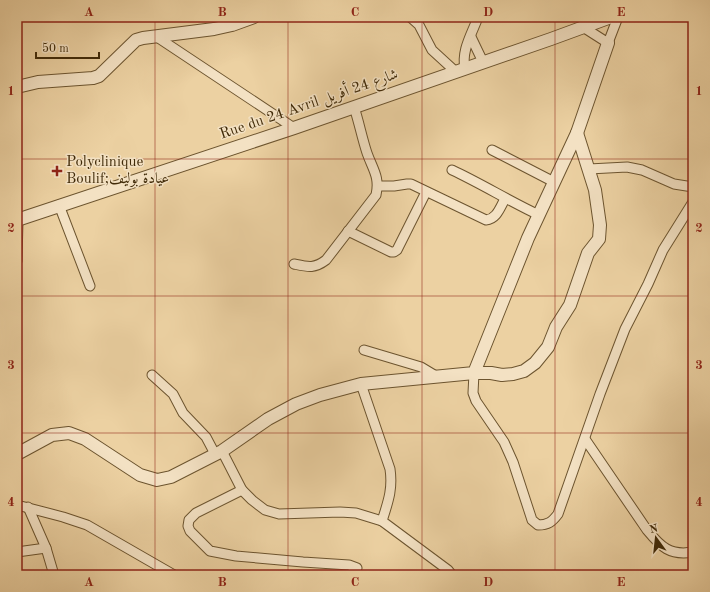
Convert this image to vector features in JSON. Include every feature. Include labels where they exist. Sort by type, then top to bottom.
[{"type":"street","points":[[17,87],[38,82],[94,78],[99,76],[136,40],[232,25],[254,17]]},
{"type":"street","points":[[410,17],[419,25],[432,50],[461,70],[464,63],[465,51],[478,17]]},
{"type":"street","name":"Rue du 24 Avril شارع 24 أفريل","points":[[17,219],[294,128],[610,17]]},
{"type":"street","points":[[618,17],[577,133],[528,238],[474,373],[473,393],[476,401],[504,442],[513,462],[532,520],[538,525],[545,525],[553,522],[558,514],[600,394],[625,329],[663,250],[693,202]]},
{"type":"street","points":[[584,27],[608,43]]},
{"type":"street","points":[[156,36],[294,128]]},
{"type":"street","points":[[471,37],[483,62]]},
{"type":"street","points":[[294,264],[309,267],[318,266],[326,260],[376,195],[378,177],[368,153],[354,107]]},
{"type":"street","points":[[17,454],[52,435],[69,433],[85,439],[140,475],[156,480],[171,477],[218,452],[268,419],[296,404],[320,395],[361,384],[474,373],[491,373],[502,375],[519,373],[530,367],[548,347],[556,327],[570,305],[588,254],[599,239],[600,225],[598,206],[589,169],[577,133]]},
{"type":"street","points":[[492,150],[554,182]]},
{"type":"street","points":[[589,169],[628,167],[642,170],[674,184],[693,187]]},
{"type":"street","points":[[452,170],[478,182],[505,199],[539,215]]},
{"type":"street","points":[[378,186],[407,184],[486,220],[491,220],[495,216],[505,199]]},
{"type":"street","points":[[348,231],[391,252],[398,250],[426,192]]},
{"type":"street","points":[[59,205],[90,286]]},
{"type":"street","points":[[17,219],[17,262]]},
{"type":"street","points":[[364,350],[421,367],[436,376]]},
{"type":"street","points":[[152,375],[173,394],[183,413],[218,452],[242,490],[265,510],[279,514],[340,512],[356,513],[382,522],[448,570],[452,575]]},
{"type":"street","points":[[361,384],[390,469],[392,482],[382,522]]},
{"type":"street","points":[[585,439],[647,530],[659,544],[672,552],[693,552]]},
{"type":"street","points":[[242,490],[196,513],[189,520],[188,526],[190,532],[210,552],[266,559],[349,565],[357,568]]},
{"type":"street","points":[[17,505],[87,525],[174,575]]},
{"type":"street","points":[[28,507],[46,548],[54,575]]},
{"type":"street","points":[[17,552],[46,548]]},
{"type":"place","name":"Polyclinique Boulif;عيادة بوليف","points":[[57,171]]}]
